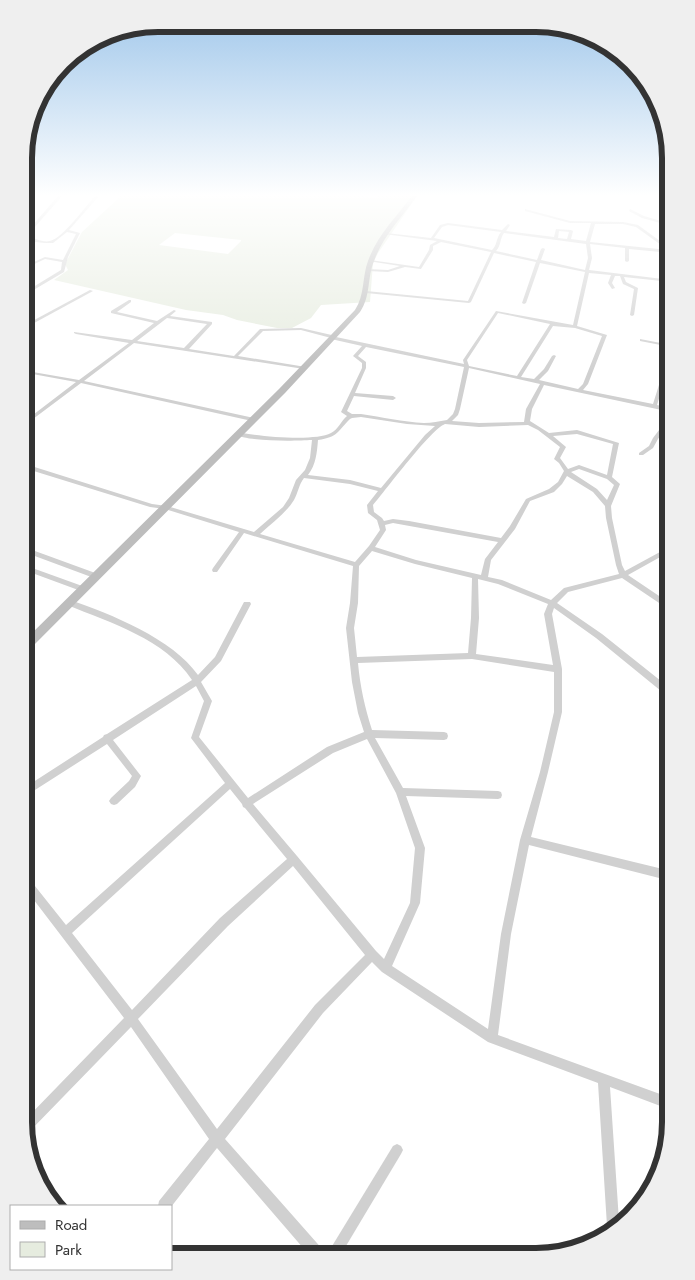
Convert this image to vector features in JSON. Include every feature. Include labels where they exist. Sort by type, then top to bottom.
[{"type":"street","points":[[32,290],[63,272],[63,262],[67,256]]},
{"type":"street","points":[[32,640],[334,338],[361,307],[366,292],[369,266],[374,256]]},
{"type":"street","points":[[369,266],[422,268],[428,256]]},
{"type":"street","points":[[366,292],[469,302],[491,256]]},
{"type":"street","points":[[511,256],[586,271],[662,280]]},
{"type":"street","points":[[524,303],[539,256]]},
{"type":"street","points":[[575,327],[590,256]]},
{"type":"street","points":[[627,256],[627,261]]},
{"type":"street","points":[[32,264],[45,258],[63,262]]},
{"type":"street","points":[[369,266],[393,270],[403,266]]},
{"type":"street","points":[[613,274],[610,283],[613,288]]},
{"type":"street","points":[[622,275],[622,279],[626,284],[636,288],[632,315]]},
{"type":"street","points":[[32,323],[91,291]]},
{"type":"street","points":[[113,312],[129,301]]},
{"type":"street","points":[[103,310],[158,323]]},
{"type":"street","points":[[32,417],[174,312]]},
{"type":"street","points":[[365,345],[355,356],[364,363],[364,368],[344,411],[351,416],[422,425],[452,419],[455,414],[461,383],[467,366],[465,360],[497,313],[575,327],[605,335],[585,384],[580,390]]},
{"type":"street","points":[[166,317],[210,323],[186,349]]},
{"type":"street","points":[[519,376],[549,327],[555,324]]},
{"type":"street","points":[[235,357],[262,330],[301,329],[365,345],[662,407]]},
{"type":"street","points":[[76,333],[304,368]]},
{"type":"street","points":[[642,340],[662,344]]},
{"type":"street","points":[[536,380],[546,370],[554,356]]},
{"type":"street","points":[[32,373],[252,419]]},
{"type":"street","points":[[543,382],[526,417],[527,422],[563,447],[557,459],[561,461],[566,472],[581,483],[593,487]]},
{"type":"street","points":[[655,405],[662,387]]},
{"type":"street","points":[[353,394],[393,398]]},
{"type":"street","points":[[238,434],[259,438],[315,439],[336,433],[351,416]]},
{"type":"street","points":[[386,968],[415,902],[420,848],[400,792],[369,734],[356,682],[350,620],[354,604],[356,565],[383,530],[382,523],[369,508],[427,436],[442,422],[479,425],[530,423]]},
{"type":"street","points":[[641,454],[651,447],[662,430]]},
{"type":"street","points":[[548,435],[577,432],[616,443],[609,478]]},
{"type":"street","points":[[257,533],[286,508],[313,458],[315,439]]},
{"type":"street","points":[[579,467],[592,477],[593,487],[608,506]]},
{"type":"street","points":[[484,579],[488,559],[522,514],[528,500],[543,495],[561,485],[566,472],[579,467],[609,478],[617,484],[608,506],[618,566],[623,575],[662,602]]},
{"type":"street","points":[[32,468],[152,506],[165,507],[257,533],[356,565]]},
{"type":"street","points":[[303,476],[350,482],[382,490]]},
{"type":"street","points":[[382,523],[393,521],[409,523],[502,540]]},
{"type":"street","points":[[215,570],[243,530]]},
{"type":"street","points":[[371,548],[415,562],[500,582],[552,603],[662,683]]},
{"type":"street","points":[[32,552],[96,576]]},
{"type":"street","points":[[492,1038],[506,934],[525,840],[558,712],[558,669],[548,614],[552,603],[566,590],[623,575],[662,553]]},
{"type":"street","points":[[32,570],[83,589]]},
{"type":"street","points":[[472,656],[475,618],[475,577]]},
{"type":"street","points":[[70,603],[123,624],[147,637],[185,665],[197,680],[208,701],[195,738],[246,804],[294,859],[372,955],[386,968],[492,1038],[662,1101]]},
{"type":"street","points":[[32,788],[197,680],[218,659],[247,604]]},
{"type":"street","points":[[354,660],[472,656],[558,669]]},
{"type":"street","points":[[246,804],[330,750],[369,734],[444,736]]},
{"type":"street","points":[[108,738],[137,776],[132,784],[114,801]]},
{"type":"street","points":[[66,932],[230,784]]},
{"type":"street","points":[[400,792],[498,795]]},
{"type":"street","points":[[525,840],[662,874]]},
{"type":"street","points":[[32,1121],[224,922],[294,859]]},
{"type":"street","points":[[32,889],[132,1019],[217,1139],[312,1248]]},
{"type":"street","points":[[165,1205],[319,1009],[372,955]]},
{"type":"street","points":[[604,1079],[613,1221]]},
{"type":"street","points":[[337,1248],[397,1150]]},
{"type":"green space","points":[[69,256],[377,256],[373,263],[370,302],[321,305],[311,318],[292,328],[277,328],[237,320],[223,315],[186,310],[54,280],[68,270],[65,264]]}]
